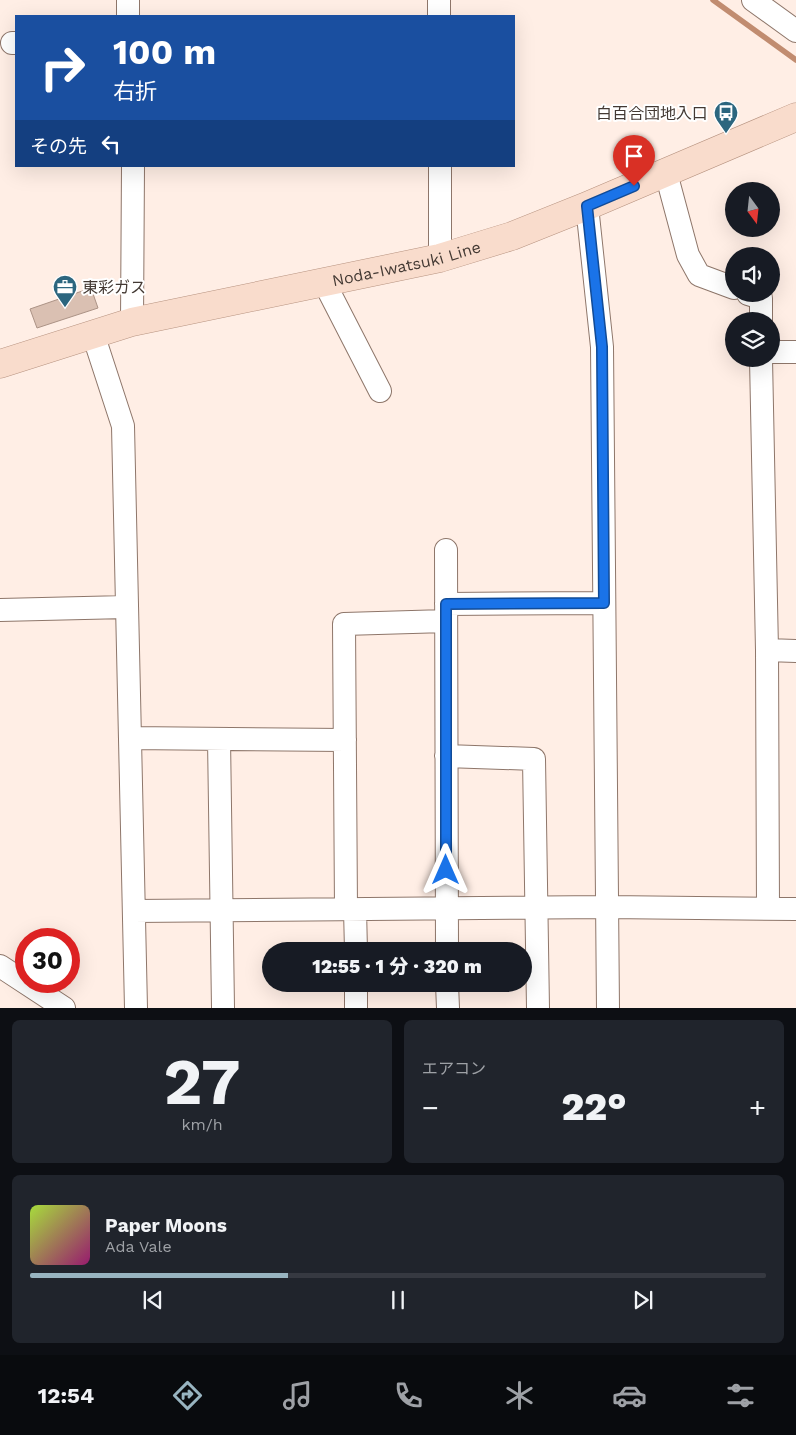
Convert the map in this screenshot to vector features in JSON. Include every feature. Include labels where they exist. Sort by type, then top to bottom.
[{"type":"main road","name":"Noda-Iwatsuki Line","points":[[0,364],[132,322],[440,258],[512,236],[796,117]]},
{"type":"street","points":[[128,0],[128,15]]},
{"type":"street","points":[[439,0],[439,15]]},
{"type":"street","points":[[753,0],[796,31]]},
{"type":"street","points":[[132,322],[133,167]]},
{"type":"street","points":[[440,167],[440,258]]},
{"type":"street","points":[[666,173],[688,255],[699,275],[725,285]]},
{"type":"street","points":[[587,206],[602,347],[608,1008]]},
{"type":"street","points":[[324,282],[380,391]]},
{"type":"street","points":[[93,334],[123,426],[136,1008]]},
{"type":"street","points":[[780,352],[796,352]]},
{"type":"street","points":[[762,367],[767,650],[768,909]]},
{"type":"street","points":[[446,550],[447,942]]},
{"type":"street","points":[[355,942],[350,909],[344,624],[446,613],[604,603]]},
{"type":"street","points":[[0,610],[126,607]]},
{"type":"street","points":[[767,650],[796,651]]},
{"type":"street","points":[[130,738],[345,740]]},
{"type":"street","points":[[219,739],[223,1008]]},
{"type":"street","points":[[446,756],[534,759],[538,1008]]},
{"type":"street","points":[[134,911],[608,907],[796,909]]},
{"type":"street","points":[[0,966],[64,1008]]},
{"type":"street","points":[[356,992],[356,1008]]},
{"type":"street","points":[[447,992],[448,1008]]},
{"type":"building","points":[[91,288],[98,308],[37,328],[30,309]]},
{"type":"waterway","points":[[713,0],[796,60]]},
{"type":"place","name":"白百合団地入口","points":[[726,134]]},
{"type":"place","name":"東彩ガス","points":[[65,308]]},
{"type":"route","points":[[446,870],[446,604],[604,603],[602,347],[587,206],[634,186]]}]
